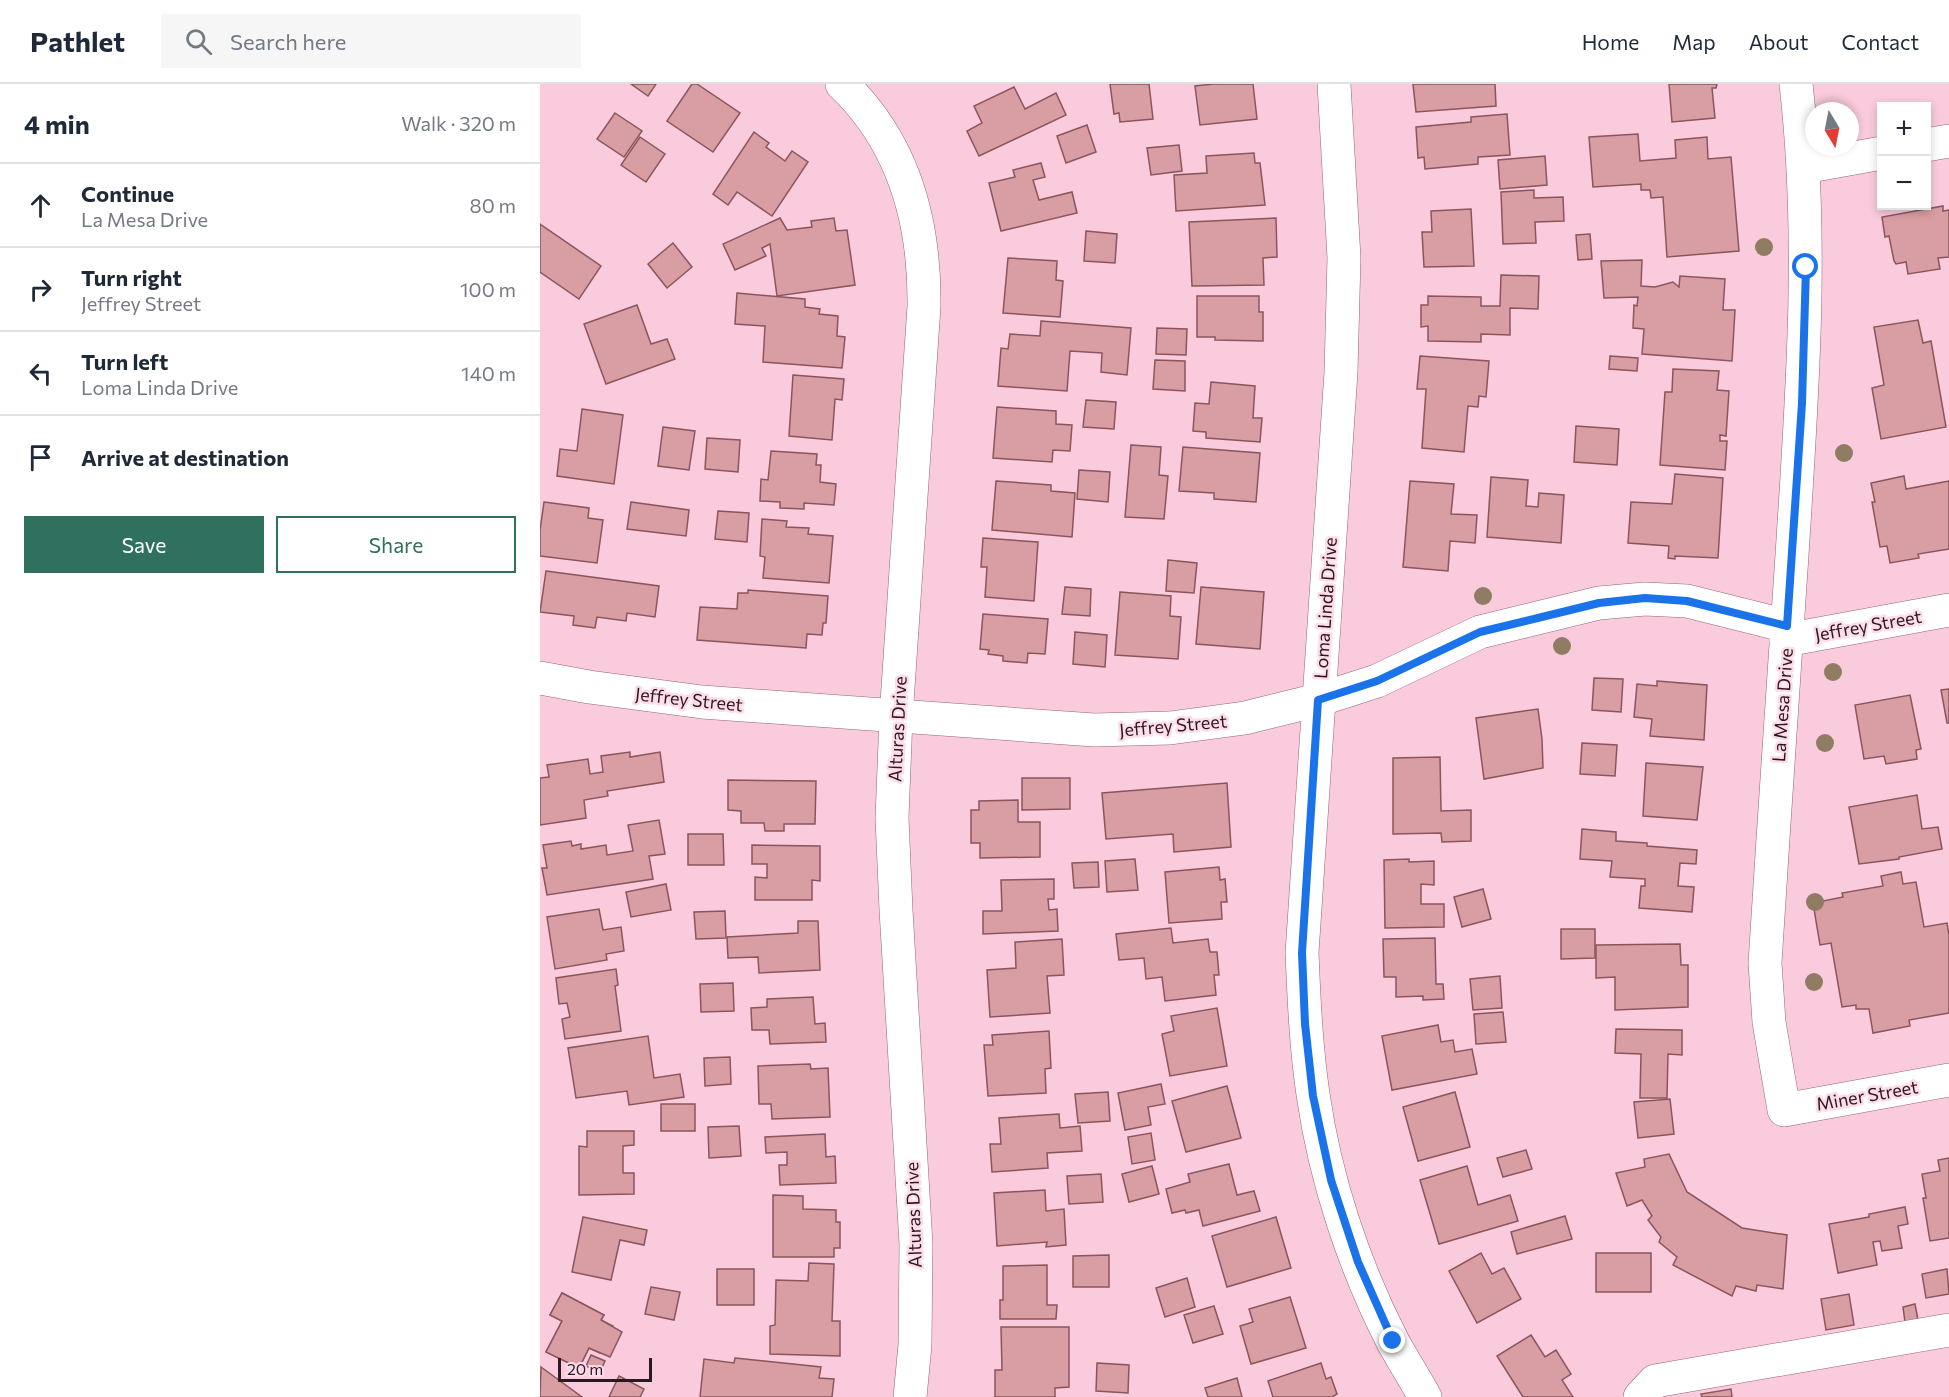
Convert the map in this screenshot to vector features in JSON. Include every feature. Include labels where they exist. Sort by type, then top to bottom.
[{"type":"street","name":"Alturas Drive","points":[[842,84],[882,134],[901,170],[917,217],[924,267],[924,306],[896,717],[892,818],[916,1244],[915,1345],[910,1397]]},
{"type":"street","name":"Loma Linda Drive","points":[[1334,84],[1344,258],[1341,372],[1302,953],[1305,1024],[1313,1096],[1331,1180],[1358,1262],[1393,1341],[1425,1397]]},
{"type":"street","name":"La Mesa Drive","points":[[1784,1110],[1769,1022],[1765,963],[1802,392],[1806,267],[1804,167],[1796,84]]},
{"type":"street","points":[[1931,144],[1949,141]]},
{"type":"street","points":[[1804,167],[1877,154]]},
{"type":"street","name":"Jeffrey Street","points":[[540,678],[702,702],[1094,730],[1170,728],[1245,718],[1318,700],[1377,681],[1480,632],[1599,603],[1645,598],[1687,601],[1786,633],[1949,610]]},
{"type":"street","name":"Miner Street","points":[[1784,1110],[1949,1080]]},
{"type":"street","points":[[1640,1397],[1655,1381],[1949,1330]]},
{"type":"building","points":[[631,84],[656,84],[648,96]]},
{"type":"building","points":[[692,84],[697,84],[740,113],[713,152],[667,121]]},
{"type":"building","points":[[1110,84],[1149,84],[1153,119],[1120,122],[1119,113],[1114,114]]},
{"type":"building","points":[[1253,84],[1257,119],[1200,125],[1195,86]]},
{"type":"building","points":[[1413,84],[1495,84],[1496,106],[1416,112]]},
{"type":"building","points":[[1669,84],[1717,84],[1716,88],[1712,88],[1715,118],[1672,122]]},
{"type":"building","points":[[1014,87],[1025,109],[1056,93],[1066,115],[979,156],[967,131],[982,123],[974,106]]},
{"type":"building","points":[[615,113],[642,131],[624,157],[597,139]]},
{"type":"building","points":[[1507,114],[1510,155],[1478,157],[1478,164],[1425,169],[1424,157],[1418,158],[1416,127],[1471,122],[1471,117]]},
{"type":"building","points":[[1087,125],[1096,152],[1066,163],[1057,136]]},
{"type":"building","points":[[754,132],[769,143],[766,147],[785,161],[792,151],[808,162],[772,216],[737,192],[728,205],[713,194]]},
{"type":"building","points":[[1638,134],[1640,161],[1676,158],[1675,140],[1707,137],[1708,159],[1731,157],[1739,251],[1667,257],[1663,197],[1651,198],[1650,190],[1641,190],[1641,184],[1593,187],[1589,137]]},
{"type":"building","points":[[640,137],[665,154],[646,182],[621,165]]},
{"type":"building","points":[[1179,145],[1182,171],[1151,175],[1147,148]]},
{"type":"building","points":[[1254,153],[1255,163],[1260,163],[1265,205],[1176,211],[1174,175],[1207,173],[1206,156]]},
{"type":"building","points":[[1545,156],[1547,185],[1500,189],[1498,160]]},
{"type":"building","points":[[1041,163],[1045,177],[1033,180],[1039,200],[1072,192],[1077,213],[1001,231],[989,183],[1015,177],[1013,170]]},
{"type":"building","points":[[1534,190],[1534,198],[1563,197],[1564,221],[1535,222],[1536,243],[1503,244],[1501,192]]},
{"type":"building","points":[[1943,206],[1943,211],[1949,210],[1949,257],[1938,258],[1940,269],[1908,274],[1906,262],[1896,264],[1894,261],[1889,236],[1885,237],[1882,217],[1931,210]]},
{"type":"building","points":[[1471,209],[1474,266],[1424,267],[1422,232],[1432,232],[1431,211]]},
{"type":"building","points":[[780,218],[787,230],[812,227],[811,221],[834,218],[836,231],[847,230],[855,285],[777,296],[770,244],[762,248],[766,256],[735,270],[723,244]]},
{"type":"building","points":[[1276,218],[1277,257],[1263,258],[1264,285],[1192,286],[1189,222]]},
{"type":"building","points":[[540,224],[601,266],[579,299],[540,272]]},
{"type":"building","points":[[1086,231],[1117,234],[1115,263],[1084,261]]},
{"type":"building","points":[[1590,234],[1592,259],[1578,260],[1576,235]]},
{"type":"building","points":[[673,243],[692,267],[667,288],[648,264]]},
{"type":"building","points":[[1008,258],[1057,261],[1056,280],[1063,281],[1060,317],[1003,313]]},
{"type":"building","points":[[1642,260],[1641,286],[1655,287],[1673,282],[1679,287],[1680,276],[1725,279],[1723,310],[1735,310],[1732,361],[1642,354],[1644,329],[1633,328],[1634,305],[1637,306],[1638,297],[1604,298],[1601,261]]},
{"type":"building","points":[[1501,275],[1539,276],[1538,309],[1510,308],[1510,335],[1481,334],[1481,342],[1428,341],[1428,326],[1421,327],[1421,305],[1428,305],[1428,296],[1481,297],[1481,306],[1500,306]]},
{"type":"building","points":[[737,293],[805,299],[805,307],[820,309],[819,314],[838,316],[837,336],[845,337],[842,368],[763,362],[765,326],[735,324]]},
{"type":"building","points":[[1197,296],[1259,296],[1259,312],[1263,312],[1263,341],[1215,340],[1215,337],[1197,337]]},
{"type":"building","points":[[637,305],[651,344],[667,339],[675,359],[606,384],[584,324]]},
{"type":"building","points":[[1918,320],[1923,343],[1931,341],[1946,427],[1881,439],[1872,388],[1884,385],[1874,327]]},
{"type":"building","points":[[1041,321],[1131,328],[1127,375],[1101,372],[1102,353],[1070,351],[1067,391],[998,386],[1001,348],[1008,349],[1010,334],[1040,336]]},
{"type":"building","points":[[1157,328],[1187,329],[1186,355],[1156,354]]},
{"type":"building","points":[[1420,356],[1489,361],[1486,397],[1479,396],[1478,407],[1468,406],[1464,452],[1422,448],[1426,389],[1417,389]]},
{"type":"building","points":[[1610,356],[1638,358],[1637,371],[1609,369]]},
{"type":"building","points":[[1155,360],[1185,361],[1185,391],[1153,389]]},
{"type":"building","points":[[1673,369],[1719,371],[1717,390],[1729,391],[1726,436],[1720,435],[1720,441],[1727,441],[1725,470],[1660,465],[1665,392],[1672,392]]},
{"type":"building","points":[[793,375],[844,379],[842,400],[835,399],[832,440],[789,436]]},
{"type":"building","points":[[1211,382],[1255,386],[1253,418],[1262,418],[1260,442],[1206,438],[1206,432],[1193,431],[1195,403],[1209,404]]},
{"type":"building","points":[[1086,400],[1116,402],[1114,429],[1083,427]]},
{"type":"building","points":[[997,407],[1056,411],[1056,424],[1072,425],[1070,451],[1053,450],[1052,462],[993,458]]},
{"type":"building","points":[[582,409],[623,415],[614,484],[557,476],[560,449],[577,451]]},
{"type":"building","points":[[1576,426],[1619,429],[1617,465],[1574,462]]},
{"type":"building","points":[[663,427],[695,431],[689,470],[658,466]]},
{"type":"building","points":[[707,438],[740,440],[738,472],[705,469]]},
{"type":"building","points":[[1131,445],[1161,447],[1159,475],[1168,476],[1164,519],[1125,517]]},
{"type":"building","points":[[1183,447],[1260,453],[1256,502],[1214,499],[1214,493],[1179,491]]},
{"type":"building","points":[[771,451],[817,454],[816,465],[821,465],[820,482],[836,484],[834,505],[804,503],[804,509],[780,508],[780,502],[760,501],[761,479],[768,480]]},
{"type":"building","points":[[1079,470],[1110,472],[1108,502],[1077,499]]},
{"type":"building","points":[[1675,474],[1723,478],[1718,558],[1675,556],[1675,559],[1668,558],[1669,546],[1628,543],[1631,502],[1672,504]]},
{"type":"building","points":[[1904,476],[1906,489],[1949,481],[1949,549],[1918,554],[1919,558],[1890,563],[1887,546],[1880,547],[1871,483]]},
{"type":"building","points":[[1491,477],[1528,480],[1526,506],[1538,507],[1539,493],[1564,495],[1561,543],[1487,537]]},
{"type":"building","points":[[996,481],[1051,485],[1051,491],[1075,493],[1072,537],[992,530]]},
{"type":"building","points":[[1410,481],[1454,484],[1451,514],[1477,515],[1475,543],[1450,541],[1448,571],[1403,567]]},
{"type":"building","points":[[544,502],[589,508],[588,518],[603,520],[597,563],[540,556],[540,530]]},
{"type":"building","points":[[631,502],[689,510],[686,536],[627,529]]},
{"type":"building","points":[[718,511],[749,513],[747,542],[715,539]]},
{"type":"building","points":[[762,519],[787,521],[786,527],[809,528],[808,534],[833,536],[829,583],[763,578],[765,557],[760,556]]},
{"type":"building","points":[[983,538],[1038,542],[1034,601],[985,597],[987,567],[981,567]]},
{"type":"building","points":[[1168,560],[1197,563],[1194,593],[1166,591]]},
{"type":"building","points":[[546,571],[659,586],[655,617],[627,613],[626,621],[597,617],[595,628],[573,625],[574,616],[540,612]]},
{"type":"building","points":[[1065,587],[1091,589],[1090,616],[1062,614]]},
{"type":"building","points":[[1201,587],[1264,592],[1260,649],[1196,644]]},
{"type":"building","points":[[748,590],[828,596],[826,623],[823,623],[822,635],[807,634],[806,648],[697,640],[700,607],[737,609],[738,593],[748,593]]},
{"type":"building","points":[[1120,592],[1171,596],[1170,616],[1181,617],[1178,659],[1115,655]]},
{"type":"building","points":[[983,614],[1048,619],[1045,654],[1028,653],[1027,663],[1003,661],[1003,656],[988,654],[989,650],[980,649]]},
{"type":"building","points":[[1075,632],[1107,635],[1105,667],[1073,664]]},
{"type":"building","points":[[1594,678],[1623,679],[1621,712],[1592,710]]},
{"type":"building","points":[[1657,681],[1707,685],[1704,740],[1650,736],[1652,719],[1634,717],[1637,684],[1657,686]]},
{"type":"building","points":[[1949,689],[1949,723],[1947,723],[1941,690]]},
{"type":"building","points":[[1910,695],[1921,749],[1916,750],[1917,759],[1886,764],[1884,756],[1864,759],[1855,705]]},
{"type":"building","points":[[1538,709],[1543,768],[1484,779],[1476,718]]},
{"type":"building","points":[[1582,743],[1617,745],[1615,776],[1580,774]]},
{"type":"building","points":[[630,752],[630,757],[660,752],[664,782],[607,791],[608,796],[584,800],[586,818],[540,825],[540,778],[549,777],[547,765],[588,759],[590,774],[603,772],[601,756]]},
{"type":"building","points":[[1440,757],[1441,811],[1471,810],[1471,841],[1442,842],[1441,833],[1393,834],[1393,758]]},
{"type":"building","points":[[1646,763],[1703,767],[1697,820],[1643,816]]},
{"type":"building","points":[[1022,778],[1070,778],[1070,809],[1022,810]]},
{"type":"building","points":[[728,780],[816,781],[815,824],[784,824],[784,831],[765,831],[764,823],[741,823],[741,811],[728,810]]},
{"type":"building","points":[[1227,783],[1231,847],[1174,852],[1173,834],[1106,839],[1102,793]]},
{"type":"building","points":[[1917,795],[1922,829],[1938,827],[1942,849],[1899,857],[1899,859],[1859,864],[1849,807]]},
{"type":"building","points":[[1018,800],[1018,822],[1040,822],[1040,857],[980,858],[980,843],[971,843],[971,810],[979,810],[979,801]]},
{"type":"building","points":[[659,820],[665,854],[649,856],[653,879],[547,895],[542,868],[547,868],[543,845],[571,841],[572,846],[581,844],[581,849],[606,845],[607,855],[633,851],[628,825]]},
{"type":"building","points":[[1582,829],[1616,832],[1616,841],[1697,850],[1696,864],[1680,863],[1678,886],[1694,887],[1692,912],[1639,908],[1641,886],[1645,886],[1645,879],[1610,877],[1612,861],[1580,859]]},
{"type":"building","points":[[688,834],[723,834],[724,865],[688,865]]},
{"type":"building","points":[[752,845],[820,846],[820,881],[812,880],[812,900],[755,900],[755,877],[767,878],[767,864],[752,864]]},
{"type":"building","points":[[1135,859],[1138,890],[1107,892],[1105,861]]},
{"type":"building","points":[[1409,859],[1409,862],[1434,861],[1434,885],[1421,884],[1421,904],[1444,904],[1444,927],[1385,928],[1384,860]]},
{"type":"building","points":[[1098,862],[1099,887],[1074,888],[1072,863]]},
{"type":"building","points":[[1219,867],[1220,880],[1225,879],[1227,902],[1221,902],[1222,919],[1169,923],[1165,872]]},
{"type":"building","points":[[1901,872],[1903,884],[1916,882],[1924,927],[1947,923],[1949,1013],[1909,1020],[1910,1026],[1873,1033],[1869,1009],[1856,1009],[1856,1005],[1842,1007],[1831,943],[1820,945],[1813,903],[1843,897],[1842,893],[1883,886],[1881,876]]},
{"type":"building","points":[[1054,879],[1054,899],[1048,899],[1049,910],[1057,909],[1058,931],[983,934],[983,911],[1002,911],[1001,880]]},
{"type":"building","points":[[666,884],[671,910],[631,917],[626,892]]},
{"type":"building","points":[[1483,889],[1491,919],[1462,927],[1454,897]]},
{"type":"building","points":[[599,909],[603,930],[621,927],[624,951],[606,954],[607,960],[555,969],[547,917]]},
{"type":"building","points":[[725,911],[726,938],[696,939],[694,912]]},
{"type":"building","points":[[798,921],[818,921],[820,970],[759,973],[758,957],[728,958],[727,937],[798,933]]},
{"type":"building","points":[[1171,928],[1173,943],[1208,939],[1210,952],[1217,952],[1219,975],[1214,975],[1216,995],[1165,1001],[1162,977],[1146,979],[1144,958],[1119,960],[1116,934]]},
{"type":"building","points":[[1561,929],[1595,929],[1595,958],[1561,959]]},
{"type":"building","points":[[1435,938],[1436,984],[1443,984],[1444,999],[1423,1000],[1423,996],[1396,997],[1396,977],[1384,977],[1383,939]]},
{"type":"building","points":[[1062,939],[1064,975],[1047,976],[1050,1013],[990,1017],[987,970],[1016,968],[1015,942]]},
{"type":"building","points":[[1680,944],[1681,965],[1688,965],[1688,1007],[1615,1010],[1615,977],[1596,978],[1596,945]]},
{"type":"building","points":[[616,969],[618,985],[615,986],[621,1031],[565,1039],[562,1019],[570,1017],[567,1003],[559,1004],[556,978]]},
{"type":"building","points":[[1500,976],[1502,1008],[1473,1010],[1470,979]]},
{"type":"building","points":[[733,983],[734,1011],[701,1012],[700,984]]},
{"type":"building","points":[[813,997],[815,1024],[825,1023],[826,1042],[770,1044],[769,1030],[752,1030],[751,1008],[767,1007],[767,999]]},
{"type":"building","points":[[1217,1008],[1227,1066],[1170,1076],[1162,1034],[1174,1031],[1171,1016]]},
{"type":"building","points":[[1503,1012],[1506,1042],[1476,1044],[1474,1014]]},
{"type":"building","points":[[1438,1025],[1441,1042],[1453,1040],[1455,1052],[1472,1049],[1477,1074],[1392,1090],[1382,1036]]},
{"type":"building","points":[[1616,1029],[1682,1030],[1682,1055],[1668,1054],[1667,1098],[1640,1098],[1641,1054],[1615,1053]]},
{"type":"building","points":[[1049,1031],[1051,1068],[1045,1069],[1046,1093],[988,1096],[984,1045],[993,1045],[992,1035]]},
{"type":"building","points":[[648,1036],[654,1078],[680,1074],[684,1097],[629,1105],[627,1091],[576,1098],[568,1048]]},
{"type":"building","points":[[730,1057],[731,1084],[705,1086],[704,1058]]},
{"type":"building","points":[[810,1064],[811,1069],[828,1068],[830,1117],[772,1119],[771,1104],[759,1104],[758,1066]]},
{"type":"building","points":[[1161,1084],[1165,1104],[1148,1107],[1151,1125],[1125,1130],[1118,1093]]},
{"type":"building","points":[[1227,1086],[1241,1138],[1186,1152],[1172,1101]]},
{"type":"building","points":[[1108,1092],[1110,1121],[1078,1123],[1075,1094]]},
{"type":"building","points":[[1455,1092],[1470,1147],[1418,1161],[1403,1107]]},
{"type":"building","points":[[1670,1099],[1674,1134],[1638,1138],[1634,1102]]},
{"type":"building","points":[[661,1104],[695,1104],[695,1131],[661,1131]]},
{"type":"building","points":[[1059,1114],[1060,1128],[1080,1126],[1082,1151],[1047,1153],[1048,1168],[992,1172],[990,1144],[1001,1144],[999,1118]]},
{"type":"building","points":[[739,1126],[741,1156],[709,1158],[708,1127]]},
{"type":"building","points":[[587,1131],[634,1131],[634,1145],[623,1146],[623,1173],[634,1173],[634,1194],[579,1195],[579,1146],[587,1147]]},
{"type":"building","points":[[1151,1133],[1155,1160],[1132,1164],[1128,1137]]},
{"type":"building","points":[[825,1134],[826,1157],[835,1156],[836,1183],[780,1185],[779,1165],[787,1165],[787,1152],[766,1153],[765,1137]]},
{"type":"building","points":[[1526,1150],[1532,1169],[1503,1177],[1497,1158]]},
{"type":"building","points":[[1669,1154],[1687,1192],[1742,1228],[1787,1235],[1783,1289],[1757,1285],[1756,1291],[1736,1286],[1732,1296],[1673,1265],[1677,1257],[1659,1242],[1661,1237],[1648,1220],[1652,1216],[1642,1200],[1627,1206],[1616,1173],[1645,1167],[1644,1159]]},
{"type":"building","points":[[1949,1158],[1949,1238],[1930,1241],[1923,1198],[1926,1198],[1922,1174],[1940,1171],[1938,1160]]},
{"type":"building","points":[[1229,1164],[1237,1195],[1254,1191],[1260,1211],[1203,1226],[1199,1210],[1172,1213],[1166,1189],[1190,1182],[1188,1174]]},
{"type":"building","points":[[1152,1166],[1159,1194],[1129,1202],[1122,1174]]},
{"type":"building","points":[[1467,1166],[1478,1205],[1510,1195],[1518,1221],[1439,1244],[1420,1180]]},
{"type":"building","points":[[1101,1174],[1103,1202],[1069,1204],[1067,1176]]},
{"type":"building","points":[[1045,1190],[1046,1211],[1064,1209],[1066,1245],[1046,1247],[1047,1242],[997,1246],[994,1193]]},
{"type":"building","points":[[773,1195],[803,1196],[803,1209],[836,1210],[836,1222],[840,1222],[840,1248],[834,1248],[834,1257],[773,1257]]},
{"type":"building","points":[[1905,1207],[1908,1224],[1898,1226],[1902,1248],[1882,1251],[1880,1241],[1873,1242],[1877,1265],[1838,1273],[1829,1224],[1869,1217],[1869,1214]]},
{"type":"building","points":[[1565,1216],[1572,1239],[1517,1254],[1511,1232]]},
{"type":"building","points":[[583,1217],[647,1230],[644,1245],[620,1240],[611,1280],[572,1272]]},
{"type":"building","points":[[1276,1217],[1291,1268],[1227,1287],[1212,1236]]},
{"type":"building","points":[[1481,1253],[1492,1274],[1504,1268],[1521,1299],[1477,1323],[1449,1271]]},
{"type":"building","points":[[1596,1253],[1651,1253],[1651,1292],[1596,1292]]},
{"type":"building","points":[[1109,1255],[1109,1287],[1073,1287],[1073,1256]]},
{"type":"building","points":[[809,1263],[834,1264],[832,1321],[840,1321],[840,1356],[770,1354],[770,1326],[775,1325],[776,1280],[808,1281]]},
{"type":"building","points":[[1047,1265],[1047,1305],[1057,1305],[1056,1319],[1000,1319],[1000,1300],[1003,1300],[1003,1266]]},
{"type":"building","points":[[717,1269],[754,1269],[754,1305],[717,1305]]},
{"type":"building","points":[[1947,1269],[1949,1294],[1926,1298],[1922,1274]]},
{"type":"building","points":[[1187,1278],[1195,1307],[1165,1317],[1156,1288]]},
{"type":"building","points":[[651,1287],[680,1292],[674,1320],[645,1314]]},
{"type":"building","points":[[562,1293],[604,1315],[601,1320],[613,1326],[600,1353],[589,1348],[579,1368],[546,1352],[562,1321],[550,1315]]},
{"type":"building","points":[[562,1293],[604,1315],[601,1320],[622,1332],[610,1357],[589,1348],[579,1368],[546,1352],[562,1321],[550,1315]]},
{"type":"building","points":[[1849,1294],[1854,1325],[1826,1330],[1821,1299]]},
{"type":"building","points":[[1290,1297],[1306,1348],[1251,1364],[1240,1326],[1253,1322],[1249,1309]]},
{"type":"building","points":[[1915,1304],[1918,1320],[1905,1322],[1903,1307]]},
{"type":"building","points":[[1214,1306],[1223,1334],[1193,1343],[1184,1315]]},
{"type":"building","points":[[1001,1327],[1069,1327],[1069,1387],[1055,1388],[1055,1397],[995,1397],[995,1370],[1002,1370]]},
{"type":"building","points":[[1531,1335],[1545,1357],[1556,1350],[1571,1374],[1562,1380],[1573,1397],[1523,1397],[1497,1356]]},
{"type":"building","points":[[591,1355],[605,1361],[600,1372],[586,1366]]},
{"type":"building","points":[[735,1358],[821,1367],[819,1378],[834,1379],[832,1397],[700,1397],[704,1359],[734,1363]]},
{"type":"building","points":[[1097,1363],[1129,1365],[1128,1393],[1096,1391]]},
{"type":"building","points":[[1321,1363],[1326,1379],[1331,1377],[1337,1394],[1332,1397],[1273,1397],[1268,1381]]},
{"type":"building","points":[[541,1367],[582,1397],[540,1397]]},
{"type":"building","points":[[619,1376],[644,1389],[640,1397],[609,1397]]},
{"type":"building","points":[[1237,1378],[1242,1397],[1208,1397],[1205,1388]]},
{"type":"building","points":[[1731,1389],[1732,1397],[1702,1397],[1701,1394]]},
{"type":"route","points":[[1393,1341],[1358,1262],[1331,1180],[1313,1096],[1305,1024],[1302,953],[1318,700],[1377,681],[1480,632],[1599,603],[1645,598],[1687,601],[1787,626],[1802,403],[1806,267]]}]
